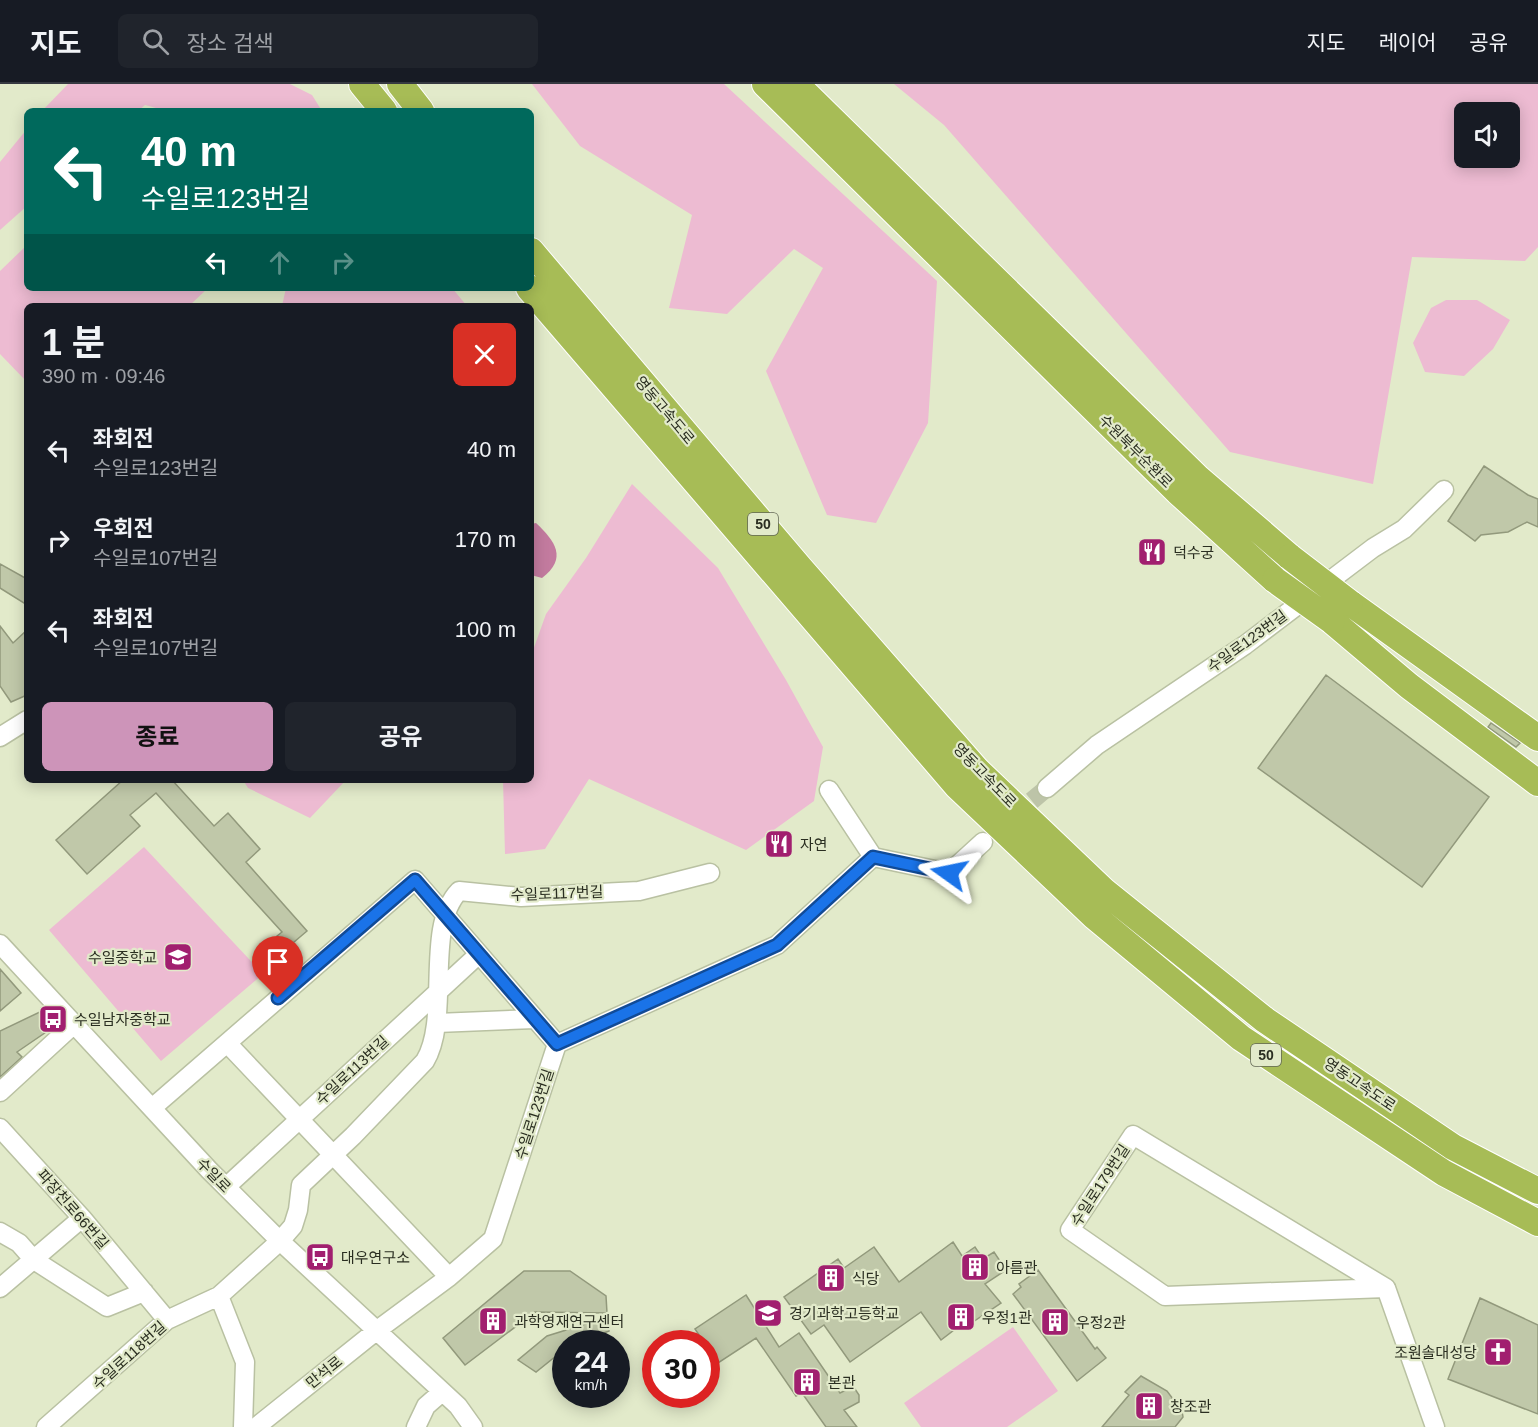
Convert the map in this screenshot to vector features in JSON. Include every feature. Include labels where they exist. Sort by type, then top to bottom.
[{"type":"highway","points":[[362,84],[382,108]]},
{"type":"highway","points":[[400,84],[419,108]]},
{"type":"highway","name":"수원북부순환로","points":[[765,84],[1178,492],[1275,580],[1332,621],[1409,686],[1538,783]]},
{"type":"highway","name":"수원북부순환로","points":[[795,84],[1197,477],[1290,557],[1350,603],[1538,738]]},
{"type":"highway","name":"영동고속도로","points":[[534,254],[800,568],[977,770],[1097,883],[1265,1020],[1454,1147],[1538,1191]]},
{"type":"highway","name":"영동고속도로","points":[[532,291],[957,786],[1095,917],[1241,1038],[1444,1173],[1538,1223]]},
{"type":"street","name":"수일로123번길","points":[[1047,788],[1097,745],[1245,645],[1373,548],[1404,530],[1444,490]]},
{"type":"street","points":[[0,737],[24,722]]},
{"type":"street","points":[[829,790],[873,857],[949,873],[983,842]]},
{"type":"street","points":[[152,1108],[415,880],[557,1044],[777,945],[873,857]]},
{"type":"street","name":"수일로117번길","points":[[280,1241],[293,1226],[298,1210],[301,1185],[425,1061],[433,1048],[437,1023],[436,993],[445,915],[451,898],[459,891],[521,897],[639,891],[710,873]]},
{"type":"street","name":"수일로","points":[[0,944],[226,1187],[280,1241],[458,1406],[473,1427]]},
{"type":"street","name":"수일로113번길","points":[[226,1187],[479,954]]},
{"type":"street","points":[[437,1023],[535,1019]]},
{"type":"street","points":[[0,1092],[74,1024]]},
{"type":"street","points":[[227,1043],[449,1277]]},
{"type":"street","name":"수일로123번길","points":[[376,1331],[449,1277],[493,1239],[557,1044]]},
{"type":"street","name":"파장천로66번길","points":[[0,1128],[82,1218],[167,1320]]},
{"type":"street","name":"수일로179번길","points":[[1133,1136],[1386,1288],[1165,1296],[1070,1230],[1133,1136]]},
{"type":"street","points":[[0,1288],[82,1218]]},
{"type":"street","points":[[0,1232],[19,1243],[34,1260],[107,1307],[144,1292]]},
{"type":"street","name":"수일로118번길","points":[[46,1427],[167,1320],[219,1296],[280,1241]]},
{"type":"street","points":[[1386,1288],[1435,1427]]},
{"type":"street","points":[[219,1296],[245,1362],[243,1427]]},
{"type":"street","name":"만석로","points":[[256,1427],[273,1420],[376,1331]]},
{"type":"street","points":[[416,1427],[426,1406],[442,1392]]},
{"type":"shaded area","points":[[68,84],[290,84],[312,95],[320,108],[156,108],[145,105],[142,108],[45,108]]},
{"type":"shaded area","points":[[532,84],[724,84],[937,281],[928,423],[876,523],[827,515],[766,371],[823,268],[794,249],[727,314],[669,308],[692,215],[580,146]]},
{"type":"shaded area","points":[[894,84],[1538,84],[1538,247],[1525,261],[1412,257],[1373,484],[1230,452],[944,125]]},
{"type":"shaded area","points":[[24,133],[24,209],[0,230],[0,162]]},
{"type":"shaded area","points":[[24,248],[24,291],[205,291],[192,303],[24,303],[24,379],[0,354],[0,271]]},
{"type":"shaded area","points":[[285,291],[454,291],[464,303],[283,303]]},
{"type":"shaded area","points":[[1446,300],[1477,300],[1510,320],[1493,349],[1464,376],[1425,372],[1413,343],[1431,308]]},
{"type":"shaded area","points":[[632,484],[718,568],[786,680],[823,747],[814,801],[746,850],[589,779],[545,849],[505,854],[503,783],[534,783],[534,648],[546,614],[586,558]]},
{"type":"shaded area","points":[[534,523],[549,536],[556,550],[555,563],[542,578],[534,576]]},
{"type":"shaded area","points":[[245,783],[343,783],[310,818],[248,788]]},
{"type":"shaded area","points":[[144,847],[263,974],[161,1061],[49,930]]},
{"type":"shaded area","points":[[1013,1327],[1058,1391],[1007,1427],[921,1427],[904,1403]]},
{"type":"building","points":[[1484,466],[1528,495],[1538,499],[1538,527],[1527,522],[1508,532],[1481,535],[1475,541],[1448,521]]},
{"type":"building","points":[[0,564],[24,577],[24,603],[0,588]]},
{"type":"building","points":[[0,626],[13,643],[24,633],[24,696],[11,702],[0,686]]},
{"type":"building","points":[[1326,675],[1489,797],[1422,887],[1258,768]]},
{"type":"building","points":[[1491,723],[1520,743],[1516,747],[1488,727]]},
{"type":"building","points":[[120,783],[175,783],[214,826],[228,813],[260,849],[246,862],[307,931],[287,948],[277,936],[282,932],[156,793],[130,815],[140,826],[87,874],[56,840]]},
{"type":"building","points":[[0,969],[21,993],[0,1011]]},
{"type":"building","points":[[44,1010],[52,1028],[17,1052],[22,1057],[0,1077],[0,1031]]},
{"type":"building","points":[[953,1242],[962,1256],[975,1247],[983,1259],[994,1252],[1006,1270],[985,1284],[1001,1303],[964,1328],[962,1324],[941,1340],[921,1312],[850,1362],[824,1325],[811,1334],[784,1297],[838,1259],[844,1268],[874,1247],[899,1282]]},
{"type":"building","name":"우정2관","points":[[1038,1270],[1095,1349],[1097,1347],[1106,1358],[1077,1381],[1013,1294],[1021,1287],[1019,1284]]},
{"type":"building","name":"과학영재연구센터","points":[[524,1271],[570,1271],[606,1296],[607,1313],[535,1312],[465,1365],[443,1338]]},
{"type":"building","points":[[746,1295],[779,1347],[799,1333],[840,1393],[848,1389],[855,1389],[859,1395],[859,1402],[844,1410],[857,1427],[826,1427],[802,1393],[796,1396],[756,1338],[720,1362],[720,1330],[695,1329]]},
{"type":"building","name":"조원솔대성당","points":[[1480,1298],[1538,1325],[1538,1414],[1448,1379]]},
{"type":"building","points":[[608,1317],[609,1330],[566,1330]]},
{"type":"building","points":[[552,1334],[552,1359],[536,1372],[518,1360]]},
{"type":"building","name":"창조관","points":[[1141,1376],[1167,1391],[1182,1411],[1183,1417],[1175,1427],[1102,1427],[1129,1395],[1125,1392]]},
{"type":"tunnel","points":[[1011,818],[1047,788]]},
{"type":"place","name":"덕수궁","points":[[1152,552]]},
{"type":"place","name":"자연","points":[[779,844]]},
{"type":"place","name":"수일중학교","points":[[178,957]]},
{"type":"place","name":"수일남자중학교","points":[[53,1019]]},
{"type":"place","name":"대우연구소","points":[[320,1257]]},
{"type":"place","name":"아름관","points":[[975,1267]]},
{"type":"place","name":"식당","points":[[831,1278]]},
{"type":"place","name":"경기과학고등학교","points":[[768,1313]]},
{"type":"place","name":"우정1관","points":[[961,1317]]},
{"type":"place","name":"과학영재연구센터","points":[[493,1321]]},
{"type":"place","name":"우정2관","points":[[1055,1322]]},
{"type":"place","name":"조원솔대성당","points":[[1498,1352]]},
{"type":"place","name":"본관","points":[[807,1382]]},
{"type":"place","name":"창조관","points":[[1149,1406]]},
{"type":"route","points":[[278,998],[415,880],[557,1044],[777,945],[873,857],[949,873]]}]
